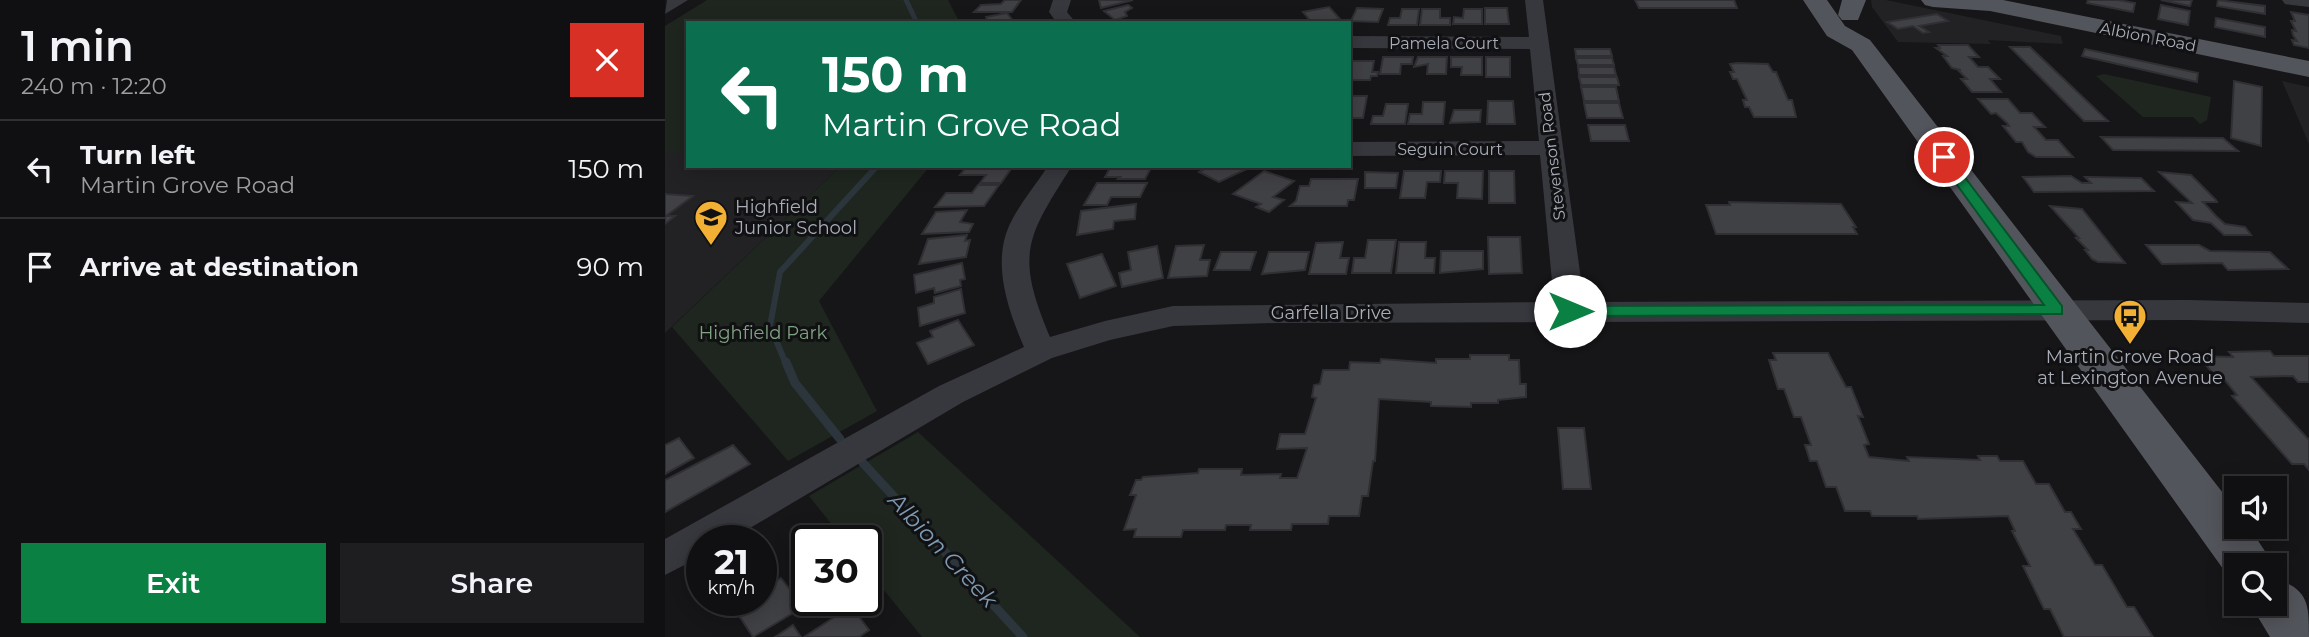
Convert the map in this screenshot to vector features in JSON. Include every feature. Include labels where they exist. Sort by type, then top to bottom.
[{"type":"main road","points":[[1815,0],[1836,31],[1861,45],[2056,310],[2240,553]]},
{"type":"main road","name":"Albion Road","points":[[1933,0],[1978,3],[2309,69]]},
{"type":"main road","points":[[1848,5],[1862,30],[1861,45]]},
{"type":"main road","points":[[2286,616],[2302,637]]},
{"type":"street","points":[[665,9],[679,0]]},
{"type":"street","points":[[1062,0],[1058,12],[1065,21]]},
{"type":"street","name":"Stevenson Road","points":[[1534,0],[1570,311]]},
{"type":"street","points":[[2291,0],[2309,2]]},
{"type":"street","name":"Pamela Court","points":[[1351,42],[1539,43]]},
{"type":"street","name":"Seguin Court","points":[[1351,149],[1551,148]]},
{"type":"street","points":[[1041,351],[1019,280],[1015,254],[1022,226],[1060,168]]},
{"type":"street","name":"Garfella Drive","points":[[665,558],[951,394],[1041,351],[1105,331],[1173,316],[1570,311],[2056,310],[2309,313]]},
{"type":"shaded area","points":[[1871,0],[1886,0],[2061,36],[2063,44],[1988,40],[1991,44],[1898,42],[1872,7]]},
{"type":"shaded area","points":[[2282,81],[2309,87],[2309,144]]},
{"type":"shaded area","name":"Highfield Junior School","points":[[665,152],[686,152],[686,168],[839,168],[665,333]]},
{"type":"green space","points":[[707,0],[948,0],[959,21],[686,21],[686,152],[665,152],[665,26]]},
{"type":"green space","points":[[2104,74],[2211,97],[2207,120],[2200,124],[2193,117],[2143,117],[2096,76]]},
{"type":"green space","name":"Highfield Park","points":[[839,168],[928,168],[819,301],[877,411],[788,461],[672,327]]},
{"type":"green space","points":[[918,432],[1140,637],[922,637],[882,588],[882,525],[832,525],[809,496]]},
{"type":"building","points":[[1005,0],[1021,0],[1012,12],[974,12],[981,5],[1001,4]]},
{"type":"building","points":[[1099,0],[1133,0],[1101,8]]},
{"type":"building","points":[[1635,0],[1734,0],[1737,8],[1639,8]]},
{"type":"building","points":[[2088,0],[2135,3],[2133,12],[2087,3]]},
{"type":"building","points":[[2161,0],[2192,0],[2190,6]]},
{"type":"building","points":[[2218,0],[2265,6],[2265,14],[2217,6]]},
{"type":"building","points":[[1128,5],[1132,8],[1125,12],[1127,16],[1115,20],[1104,11]]},
{"type":"building","points":[[2161,5],[2190,11],[2188,25],[2158,19]]},
{"type":"building","points":[[1329,7],[1340,19],[1310,21],[1303,12]]},
{"type":"building","points":[[1357,8],[1383,9],[1378,22],[1351,21]]},
{"type":"building","points":[[1485,8],[1507,8],[1509,24],[1485,24]]},
{"type":"building","points":[[1402,9],[1419,9],[1417,25],[1388,25],[1390,18],[1400,18]]},
{"type":"building","points":[[1422,9],[1440,9],[1440,18],[1450,18],[1450,25],[1420,25]]},
{"type":"building","points":[[1464,9],[1482,9],[1482,24],[1453,24],[1454,17],[1463,18]]},
{"type":"building","points":[[2291,12],[2309,15],[2309,48],[2294,45],[2292,40],[2297,41],[2293,35],[2292,30],[2296,31],[2291,21],[2295,21]]},
{"type":"building","points":[[1007,13],[1013,21],[987,21],[986,17]]},
{"type":"building","points":[[1937,14],[1948,21],[1919,26],[1929,32],[1923,33],[1913,26],[1898,29],[1887,22]]},
{"type":"building","points":[[2216,18],[2265,27],[2265,37],[2215,27]]},
{"type":"building","points":[[1938,45],[1968,45],[1979,57],[1969,57],[1978,67],[1988,67],[2000,79],[1990,79],[2001,92],[1972,92],[1961,79],[1967,79],[1958,70],[1961,70],[1952,68],[1943,56],[1947,56],[1936,48],[1940,48]]},
{"type":"building","points":[[2010,47],[2030,47],[2108,121],[2084,121]]},
{"type":"building","points":[[1575,49],[1610,49],[1612,56],[1576,56]]},
{"type":"building","points":[[2085,49],[2198,73],[2197,82],[2082,56]]},
{"type":"building","points":[[1383,57],[1413,57],[1412,64],[1401,64],[1400,74],[1380,74]]},
{"type":"building","points":[[1418,57],[1447,57],[1446,74],[1427,74],[1428,64],[1414,67]]},
{"type":"building","points":[[1451,57],[1482,57],[1482,75],[1461,75],[1462,67],[1451,67]]},
{"type":"building","points":[[1486,57],[1510,57],[1510,77],[1486,77]]},
{"type":"building","points":[[1576,58],[1612,58],[1614,65],[1578,65]]},
{"type":"building","points":[[1351,61],[1374,61],[1372,72],[1378,72],[1377,76],[1371,76],[1370,80],[1351,80]]},
{"type":"building","points":[[1730,64],[1768,64],[1773,72],[1776,72],[1788,100],[1792,100],[1796,117],[1754,117],[1749,107],[1745,107],[1743,100],[1747,100],[1737,79],[1733,79],[1730,72],[1734,72]]},
{"type":"building","points":[[1578,67],[1614,67],[1616,75],[1579,75]]},
{"type":"building","points":[[1579,77],[1617,77],[1619,85],[1581,85]]},
{"type":"building","points":[[2234,81],[2262,87],[2261,146],[2231,138]]},
{"type":"building","points":[[1581,87],[1616,87],[1619,101],[1584,101]]},
{"type":"building","points":[[1351,96],[1367,96],[1363,118],[1351,118]]},
{"type":"building","points":[[1978,99],[2008,99],[2020,113],[2032,113],[2045,127],[2034,127],[2046,140],[2058,140],[2073,157],[2036,157],[2028,152],[2022,142],[2016,142],[2003,126],[2009,126],[2007,123],[1996,113],[1991,114]]},
{"type":"building","points":[[1488,101],[1513,101],[1515,124],[1487,124]]},
{"type":"building","points":[[1423,102],[1445,102],[1443,124],[1408,124],[1410,114],[1422,114]]},
{"type":"building","points":[[1584,103],[1619,103],[1623,118],[1587,118]]},
{"type":"building","points":[[1386,104],[1408,104],[1405,124],[1371,124],[1373,116],[1383,116]]},
{"type":"building","points":[[1454,110],[1481,110],[1480,122],[1450,123]]},
{"type":"building","points":[[1588,125],[1625,125],[1629,141],[1591,141]]},
{"type":"building","points":[[2101,137],[2223,138],[2238,151],[2113,150]]},
{"type":"building","points":[[965,168],[1012,168],[1001,183],[980,183],[986,175],[960,175]]},
{"type":"building","points":[[1110,168],[1151,168],[1145,179],[1105,177]]},
{"type":"building","points":[[1200,168],[1249,168],[1219,182],[1199,172],[1203,170]]},
{"type":"building","points":[[1264,171],[1294,181],[1273,197],[1284,200],[1269,212],[1256,207],[1261,204],[1233,194]]},
{"type":"building","points":[[1404,171],[1441,171],[1440,182],[1427,182],[1425,198],[1400,198]]},
{"type":"building","points":[[1445,171],[1483,171],[1482,199],[1457,198],[1458,183],[1444,183]]},
{"type":"building","points":[[1489,171],[1514,171],[1515,203],[1489,203]]},
{"type":"building","points":[[1365,172],[1398,173],[1396,188],[1365,188]]},
{"type":"building","points":[[2159,172],[2191,175],[2216,200],[2217,202],[2203,202],[2216,216],[2225,224],[2245,227],[2251,235],[2224,235],[2211,223],[2193,220],[2176,202],[2192,203]]},
{"type":"building","points":[[2071,176],[2082,183],[2091,183],[2085,177],[2141,178],[2154,191],[2034,192],[2023,177]]},
{"type":"building","points":[[1311,179],[1358,179],[1354,200],[1348,200],[1347,206],[1290,206],[1296,201],[1300,186],[1309,186]]},
{"type":"building","points":[[1097,183],[1147,183],[1140,197],[1111,197],[1107,205],[1084,205]]},
{"type":"building","points":[[978,185],[999,185],[984,206],[935,207],[946,193],[972,193]]},
{"type":"building","points":[[665,194],[693,196],[666,216],[675,216],[665,224]]},
{"type":"building","points":[[1729,202],[1841,204],[1856,227],[1853,227],[1857,234],[1716,234],[1706,205],[1730,205]]},
{"type":"building","points":[[1136,204],[1135,219],[1114,221],[1113,229],[1077,235],[1081,211]]},
{"type":"building","points":[[2050,206],[2082,209],[2125,263],[2098,262],[2092,259],[2085,250],[2088,250],[2076,238],[2079,238]]},
{"type":"building","points":[[967,210],[960,222],[973,224],[969,232],[922,234],[936,212]]},
{"type":"building","points":[[967,235],[965,241],[970,240],[966,257],[919,264],[928,239]]},
{"type":"building","points":[[1488,237],[1520,237],[1522,273],[1489,274]]},
{"type":"building","points":[[1368,240],[1396,240],[1391,273],[1352,273],[1354,258],[1365,258]]},
{"type":"building","points":[[1343,242],[1340,258],[1349,258],[1346,274],[1309,274],[1316,243]]},
{"type":"building","points":[[1399,242],[1426,242],[1425,258],[1435,258],[1434,273],[1396,273]]},
{"type":"building","points":[[1204,245],[1200,260],[1210,260],[1207,276],[1168,278],[1176,246]]},
{"type":"building","points":[[2146,245],[2199,245],[2210,251],[2270,252],[2288,269],[2228,270],[2222,263],[2162,264]]},
{"type":"building","points":[[1157,246],[1163,278],[1122,287],[1119,273],[1131,270],[1128,252]]},
{"type":"building","points":[[1441,251],[1483,251],[1483,269],[1440,273]]},
{"type":"building","points":[[1221,252],[1256,252],[1250,270],[1214,270]]},
{"type":"building","points":[[1269,252],[1309,252],[1305,270],[1262,274]]},
{"type":"building","points":[[1102,254],[1116,286],[1080,298],[1067,264]]},
{"type":"building","points":[[962,263],[965,279],[960,280],[961,286],[935,293],[934,288],[916,293],[914,275]]},
{"type":"building","points":[[961,289],[965,313],[920,326],[918,308],[934,303],[934,297]]},
{"type":"building","points":[[958,320],[974,345],[928,364],[917,343],[933,337],[930,331]]},
{"type":"building","points":[[2270,351],[2274,356],[2309,356],[2309,382],[2298,382],[2293,376],[2251,377],[2309,440],[2309,470],[2304,464],[2292,464],[2232,396],[2237,395],[2224,379],[2218,379],[2198,356],[2233,357],[2229,352]]},
{"type":"building","points":[[1773,353],[1828,353],[1846,387],[1851,387],[1863,417],[1858,416],[1869,444],[1864,445],[1869,457],[1909,461],[1907,457],[1980,460],[1978,456],[1997,456],[2000,461],[2023,461],[2036,484],[2049,484],[2065,512],[2071,512],[2081,529],[2073,529],[2095,565],[2102,565],[2127,607],[2134,607],[2153,637],[2064,637],[2050,609],[2044,609],[2023,566],[2030,566],[2012,531],[2015,531],[2008,516],[1918,519],[1917,516],[1872,516],[1870,511],[1845,511],[1836,487],[1826,487],[1817,461],[1810,461],[1805,445],[1811,445],[1801,417],[1794,417],[1784,389],[1778,389],[1769,360],[1776,360]]},
{"type":"building","points":[[1470,355],[1509,355],[1509,360],[1519,360],[1520,384],[1526,384],[1526,397],[1498,400],[1498,403],[1471,403],[1471,407],[1431,406],[1431,402],[1379,399],[1375,461],[1368,496],[1362,496],[1359,516],[1329,516],[1328,524],[1292,524],[1291,530],[1250,530],[1251,525],[1226,525],[1225,530],[1183,530],[1181,537],[1134,537],[1136,529],[1124,530],[1136,495],[1130,495],[1136,480],[1143,477],[1198,473],[1199,469],[1242,469],[1241,475],[1281,474],[1280,478],[1297,478],[1307,448],[1277,449],[1280,434],[1305,434],[1316,398],[1312,397],[1314,385],[1320,384],[1323,370],[1349,370],[1350,362],[1380,363],[1381,359],[1436,363],[1436,359],[1470,359]]},
{"type":"building","points":[[1558,428],[1584,428],[1591,489],[1563,489]]},
{"type":"building","points":[[679,438],[694,458],[665,474],[665,445]]},
{"type":"building","points":[[733,445],[750,464],[665,512],[665,480]]},
{"type":"building","points":[[781,578],[791,591],[791,614],[753,637],[739,616],[777,616],[777,581]]},
{"type":"building","points":[[836,616],[858,616],[869,630],[859,637],[804,637]]},
{"type":"building","points":[[793,625],[801,637],[775,637]]},
{"type":"waterway","name":"Albion Creek","points":[[906,0],[916,21]]},
{"type":"waterway","name":"Albion Creek","points":[[786,364],[770,326],[780,272],[875,168]]},
{"type":"waterway","name":"Albion Creek","points":[[786,362],[795,383],[840,439]]},
{"type":"waterway","name":"Albion Creek","points":[[863,463],[1023,637]]},
{"type":"place","name":"Highfield Junior School","points":[[711,247]]},
{"type":"place","name":"Martin Grove Road at Lexington Avenue","points":[[2130,346]]},
{"type":"route","points":[[1570,311],[2056,310],[1944,157]]}]
